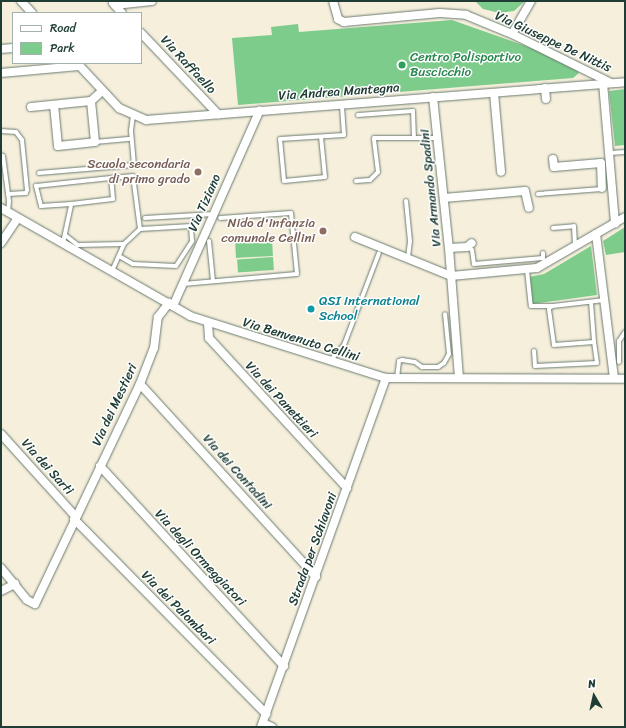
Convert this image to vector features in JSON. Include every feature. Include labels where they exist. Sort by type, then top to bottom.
[{"type":"street","points":[[113,3],[152,1]]},
{"type":"street","name":"Via Giuseppe De Nittis","points":[[332,1],[338,20],[344,22],[440,14],[460,15],[512,34],[607,83]]},
{"type":"street","points":[[512,34],[531,1]]},
{"type":"street","points":[[26,2],[31,12]]},
{"type":"street","points":[[113,3],[121,12]]},
{"type":"street","name":"Via Raffaello","points":[[142,34],[218,114]]},
{"type":"street","points":[[1,49],[12,48]]},
{"type":"street","points":[[1,73],[78,64]]},
{"type":"street","name":"Via Andrea Mantegna","points":[[78,64],[119,108],[133,116],[146,120],[625,82]]},
{"type":"street","points":[[607,83],[615,223]]},
{"type":"street","points":[[545,88],[546,99]]},
{"type":"street","points":[[31,107],[92,101],[102,91]]},
{"type":"street","points":[[494,92],[502,172]]},
{"type":"street","name":"Via Armando Spadini","points":[[433,97],[449,248],[459,377]]},
{"type":"street","points":[[54,105],[58,146],[95,142],[92,101]]},
{"type":"street","name":"Via Tiziano","points":[[171,304],[217,216],[260,110]]},
{"type":"street","points":[[553,159],[554,167],[601,163],[602,188]]},
{"type":"street","points":[[444,198],[525,191],[528,208]]},
{"type":"street","name":"Via Benvenuto Cellini","points":[[4,210],[64,239],[112,271],[208,323],[386,378],[625,378]]},
{"type":"street","points":[[451,276],[527,270],[545,265],[625,217]]},
{"type":"street","points":[[1,242],[18,218]]},
{"type":"street","points":[[596,234],[606,300],[614,378]]},
{"type":"street","name":"Via Armando Spadini","points":[[355,237],[408,257],[451,276]]},
{"type":"street","points":[[449,248],[470,245]]},
{"type":"street","name":"Via dei Mestieri","points":[[15,584],[27,600],[35,604],[140,384],[154,348],[158,317],[171,304]]},
{"type":"street","name":"Via dei Panettieri","points":[[208,323],[209,338],[347,488]]},
{"type":"street","name":"Strada per Schiavoni","points":[[262,725],[386,378]]},
{"type":"street","name":"Via dei Contadini","points":[[140,384],[316,577]]},
{"type":"street","name":"Via dei Sarti","points":[[1,434],[75,518]]},
{"type":"street","name":"Via degli Ormeggiatori","points":[[100,466],[284,666]]},
{"type":"street","name":"Via dei Palombari","points":[[75,518],[266,714]]},
{"type":"street","points":[[1,568],[15,584],[1,591]]},
{"type":"street","points":[[262,725],[272,727]]},
{"type":"lane","points":[[320,137],[325,178],[284,181],[280,139],[344,135],[342,104]]},
{"type":"lane","points":[[358,115],[413,111],[414,137]]},
{"type":"lane","points":[[39,173],[134,165],[131,139],[133,116]]},
{"type":"lane","points":[[1,131],[16,132],[22,140],[27,190],[26,193],[8,194]]},
{"type":"lane","points":[[356,181],[370,180],[378,172],[374,138],[437,138]]},
{"type":"lane","points":[[95,142],[131,139]]},
{"type":"lane","points":[[610,153],[625,152]]},
{"type":"lane","points":[[1,154],[8,194],[4,210]]},
{"type":"lane","points":[[111,178],[113,199],[71,204],[41,206],[36,186],[111,178],[133,176],[140,229]]},
{"type":"lane","points":[[538,194],[602,188]]},
{"type":"lane","points":[[406,201],[410,241],[408,257]]},
{"type":"lane","points":[[71,204],[64,239],[78,244],[124,244]]},
{"type":"lane","points":[[145,218],[291,213],[297,274],[182,284]]},
{"type":"lane","points":[[112,271],[124,244],[140,229],[191,226],[193,229],[192,241],[176,266],[133,264],[119,256]]},
{"type":"lane","points":[[553,228],[574,226],[575,246]]},
{"type":"lane","points":[[209,241],[213,281]]},
{"type":"lane","points":[[470,245],[474,264],[543,258],[543,254]]},
{"type":"lane","points":[[329,361],[344,345],[379,253]]},
{"type":"lane","points":[[527,270],[531,306],[553,306],[606,300]]},
{"type":"lane","points":[[534,351],[535,366],[597,363],[591,302]]},
{"type":"lane","points":[[553,306],[549,308],[554,345],[594,342]]},
{"type":"lane","points":[[397,378],[399,361],[402,360],[415,362],[422,367],[438,367],[444,363],[449,354],[445,314]]},
{"type":"lane","points":[[619,362],[619,340],[625,332]]},
{"type":"green space","points":[[475,1],[524,2],[514,11],[500,13],[483,9]]},
{"type":"green space","name":"Centro Polisportivo Buscicchio","points":[[452,20],[551,55],[574,67],[579,73],[573,78],[238,105],[232,38],[272,35],[271,27],[298,24],[299,32]]},
{"type":"green space","points":[[625,89],[625,145],[615,146],[609,91]]},
{"type":"green space","points":[[625,227],[625,252],[606,255],[603,241]]},
{"type":"green space","points":[[272,238],[273,256],[236,258],[235,240]]},
{"type":"green space","points":[[591,246],[597,295],[532,304],[529,277],[544,274]]},
{"type":"green space","points":[[273,257],[274,270],[238,272],[237,260]]},
{"type":"place","name":"Centro Polisportivo Buscicchio","points":[[402,65]]},
{"type":"place","name":"Scuola secondaria di primo grado","points":[[198,172]]},
{"type":"place","name":"Nido d'infanzia comunale Cellini","points":[[323,231]]},
{"type":"place","name":"QSI International School","points":[[311,309]]}]
